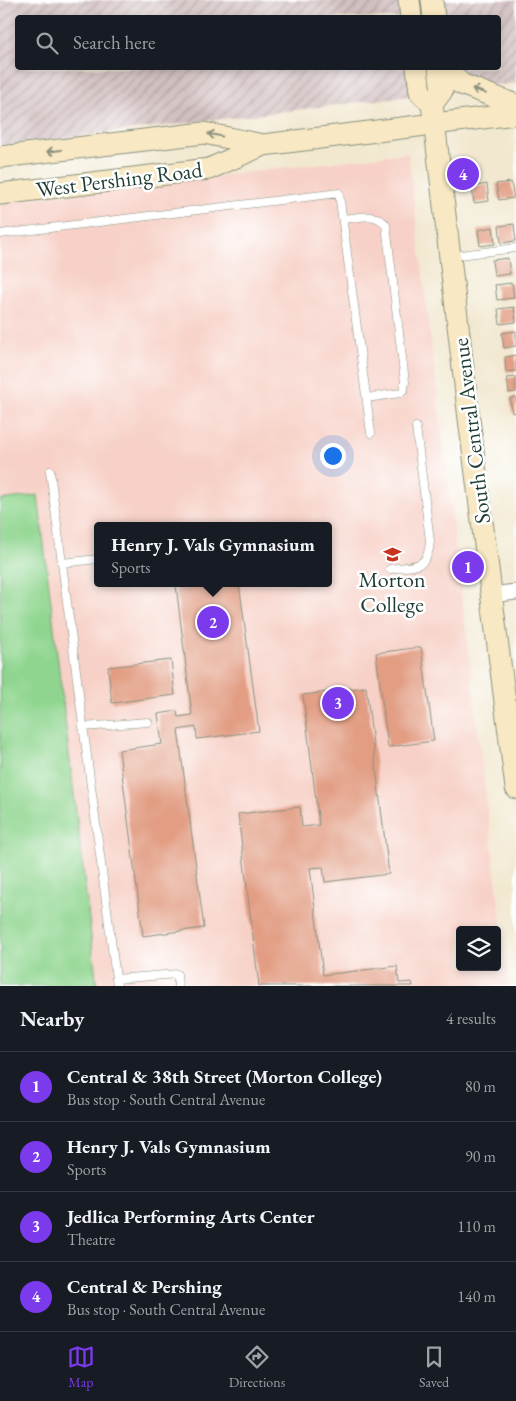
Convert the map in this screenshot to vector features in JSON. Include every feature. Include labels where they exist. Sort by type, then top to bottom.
[{"type":"main road","points":[[409,0],[411,15]]},
{"type":"main road","points":[[432,0],[434,15]]},
{"type":"main road","name":"South Central Avenue","points":[[417,70],[420,92],[433,114],[516,788]]},
{"type":"main road","name":"South Central Avenue","points":[[433,114],[442,90],[439,70]]},
{"type":"main road","points":[[450,70],[461,84],[516,105]]},
{"type":"main road","name":"West Pershing Road","points":[[0,194],[209,169],[263,145],[433,114],[516,114]]},
{"type":"main road","name":"West Pershing Road","points":[[0,157],[204,133],[263,145]]},
{"type":"street","points":[[491,595],[516,592]]},
{"type":"lane","points":[[0,234],[339,193],[372,433]]},
{"type":"lane","points":[[343,219],[372,216],[382,220],[386,225],[405,382],[404,389],[400,394],[367,398]]},
{"type":"lane","points":[[450,256],[516,248]]},
{"type":"lane","points":[[390,569],[420,564],[425,561],[429,554],[430,541],[416,426]]},
{"type":"lane","points":[[50,471],[116,982],[176,974],[178,986]]},
{"type":"lane","points":[[62,563],[94,559]]},
{"type":"lane","points":[[83,727],[148,722]]},
{"type":"shaded area","points":[[0,0],[516,0],[516,83],[0,146]]},
{"type":"shaded area","name":"Morton College","points":[[408,153],[509,986],[97,986],[38,496],[0,500],[0,202]]},
{"type":"green space","points":[[38,495],[97,986],[0,986],[0,500]]},
{"type":"building","points":[[511,182],[514,198],[499,200],[496,184]]},
{"type":"building","points":[[487,184],[489,201],[474,203],[472,187]]},
{"type":"building","points":[[514,224],[516,241],[501,243],[499,226]]},
{"type":"building","points":[[493,227],[495,244],[480,246],[478,230]]},
{"type":"building","points":[[508,258],[510,274],[494,276],[492,260]]},
{"type":"building","points":[[512,283],[514,298],[497,300],[495,285]]},
{"type":"building","points":[[514,307],[516,322],[500,324],[498,309]]},
{"type":"building","points":[[516,331],[516,346],[504,348],[502,333]]},
{"type":"building","points":[[516,355],[516,371],[506,372],[505,357]]},
{"type":"building","points":[[516,377],[516,392],[509,393],[507,378]]},
{"type":"building","points":[[516,397],[516,412],[512,413],[510,398]]},
{"type":"building","points":[[176,587],[240,587],[259,731],[197,739],[196,727],[178,730],[204,928],[143,936],[119,750],[162,744],[158,714],[177,711],[178,717],[192,715]]},
{"type":"building","name":"Morton College","points":[[421,647],[434,741],[388,747],[376,653]]},
{"type":"building","points":[[171,660],[175,695],[112,703],[108,667]]},
{"type":"building","points":[[366,687],[389,874],[325,882],[323,867],[310,868],[323,975],[397,966],[399,983],[412,982],[413,986],[259,986],[238,814],[300,807],[302,827],[319,825],[303,695]]},
{"type":"place","name":"Central & Pershing","points":[[463,174]]},
{"type":"place","name":"Morton College","points":[[392,554]]},
{"type":"place","name":"Central & 38th Street (Morton College)","points":[[468,567]]},
{"type":"place","name":"Henry J. Vals Gymnasium","points":[[213,622]]},
{"type":"place","name":"Jedlica Performing Arts Center","points":[[338,703]]}]
